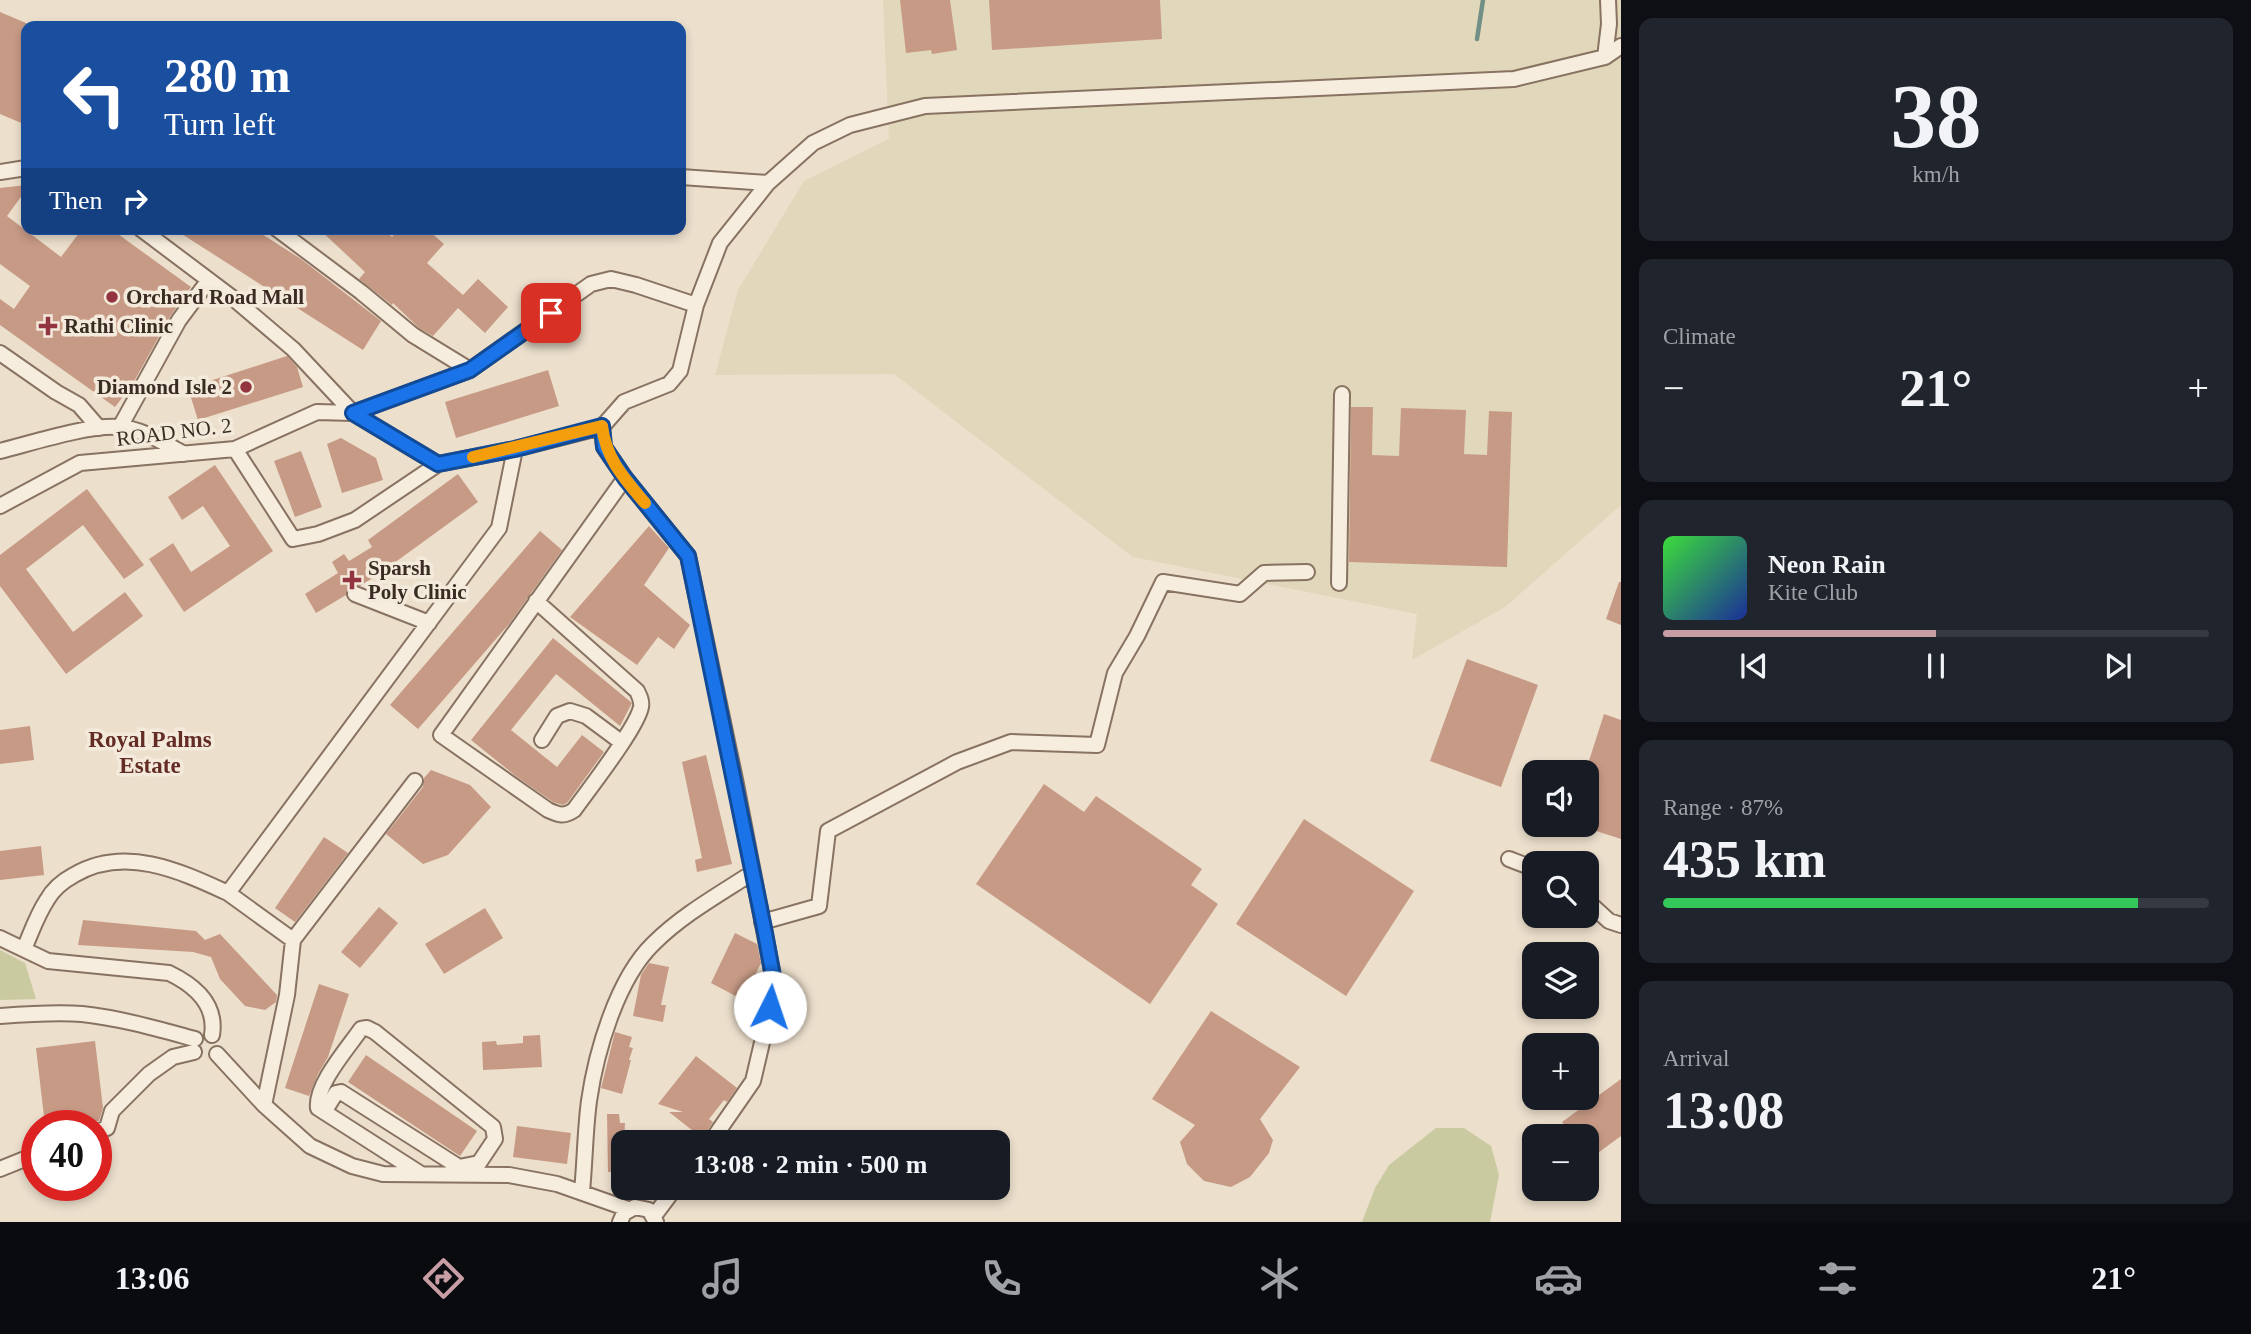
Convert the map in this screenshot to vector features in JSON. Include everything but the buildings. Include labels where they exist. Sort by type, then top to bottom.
[{"type":"street","points":[[1605,57],[1609,24],[1608,0]]},
{"type":"street","points":[[235,449],[293,539],[318,534],[355,520],[438,464],[515,449],[602,426],[624,402],[669,384],[680,371],[696,305],[720,243],[768,183],[813,143],[850,125],[925,106],[1514,79],[1605,57],[1621,46]]},
{"type":"street","points":[[0,172],[21,169]]},
{"type":"street","points":[[686,177],[768,183]]},
{"type":"street","points":[[149,235],[293,349],[353,413],[438,464]]},
{"type":"street","points":[[285,235],[413,335],[470,370]]},
{"type":"street","name":"ROAD NO. 2","points":[[0,506],[80,463],[235,449],[317,412],[353,413],[470,370],[592,284],[611,279],[696,305]]},
{"type":"street","points":[[120,427],[179,320],[209,280]]},
{"type":"street","points":[[0,353],[79,405],[99,428]]},
{"type":"street","points":[[1339,583],[1342,394]]},
{"type":"street","points":[[602,426],[604,447],[625,478],[688,556],[775,987],[753,1081],[719,1130]]},
{"type":"street","points":[[0,451],[99,428],[120,427],[148,435],[185,454]]},
{"type":"street","points":[[229,893],[499,528],[515,449]]},
{"type":"street","points":[[536,601],[637,691],[641,700],[641,709],[621,742],[574,810],[567,815],[560,815],[538,804],[441,735],[536,601],[625,478]]},
{"type":"street","points":[[762,922],[819,906],[828,831],[957,762],[1011,742],[1097,745],[1115,673],[1138,636],[1163,582],[1240,594],[1264,573],[1307,572]]},
{"type":"street","points":[[355,594],[429,623]]},
{"type":"street","points":[[542,740],[557,716],[570,711],[586,716],[621,742]]},
{"type":"street","points":[[264,1105],[287,995],[293,940],[415,780]]},
{"type":"street","points":[[1509,859],[1522,864]]},
{"type":"street","points":[[24,949],[47,899],[61,883],[90,866],[120,861],[155,864],[229,893],[293,940]]},
{"type":"street","points":[[585,1193],[589,1101],[601,1046],[631,971],[651,946],[686,915],[752,873]]},
{"type":"street","points":[[1599,912],[1609,921],[1621,925]]},
{"type":"street","points":[[0,938],[48,961],[169,973],[187,981],[202,995],[213,1017],[212,1035],[218,1046],[216,1054]]},
{"type":"street","points":[[0,1016],[83,1014],[156,1029],[195,1045],[205,1059],[216,1054]]},
{"type":"street","points":[[324,1112],[336,1093],[341,1092],[459,1167],[479,1163],[495,1139],[493,1127],[367,1028],[361,1029],[328,1077],[317,1103],[318,1108],[324,1112],[421,1174]]},
{"type":"street","points":[[112,1111],[149,1074],[195,1045],[200,1034],[212,1035]]},
{"type":"street","points":[[216,1054],[264,1105],[310,1146],[352,1167],[383,1174],[509,1175],[557,1184],[628,1209],[642,1207],[655,1219],[667,1200]]},
{"type":"street","points":[[0,1169],[21,1160]]},
{"type":"street","points":[[585,1193],[618,1222],[628,1209]]},
{"type":"shaded area","points":[[883,0],[1621,0],[1621,505],[1505,607],[1412,660],[1417,614],[1133,557],[894,374],[715,375],[738,290],[804,181],[889,139]]},
{"type":"green space","points":[[0,950],[25,963],[36,999],[0,1000]]},
{"type":"green space","points":[[1436,1128],[1464,1128],[1491,1146],[1499,1175],[1490,1222],[1362,1222],[1375,1188],[1389,1165]]},
{"type":"waterway","points":[[1477,39],[1483,0]]},
{"type":"slow traffic","points":[[473,457],[602,426],[604,447],[645,503]]},
{"type":"place","name":"Orchard Road Mall","points":[[112,297]]},
{"type":"place","name":"Rathi Clinic","points":[[48,326]]},
{"type":"place","name":"Diamond Isle 2","points":[[246,387]]},
{"type":"place","name":"Sparsh Poly Clinic","points":[[352,580]]},
{"type":"district","name":"Royal Palms Estate","points":[[150,752]]},
{"type":"route","points":[[551,313],[470,370],[353,413],[438,464],[515,449],[602,426],[604,447],[625,478],[688,556],[775,987],[770,1007]]}]
